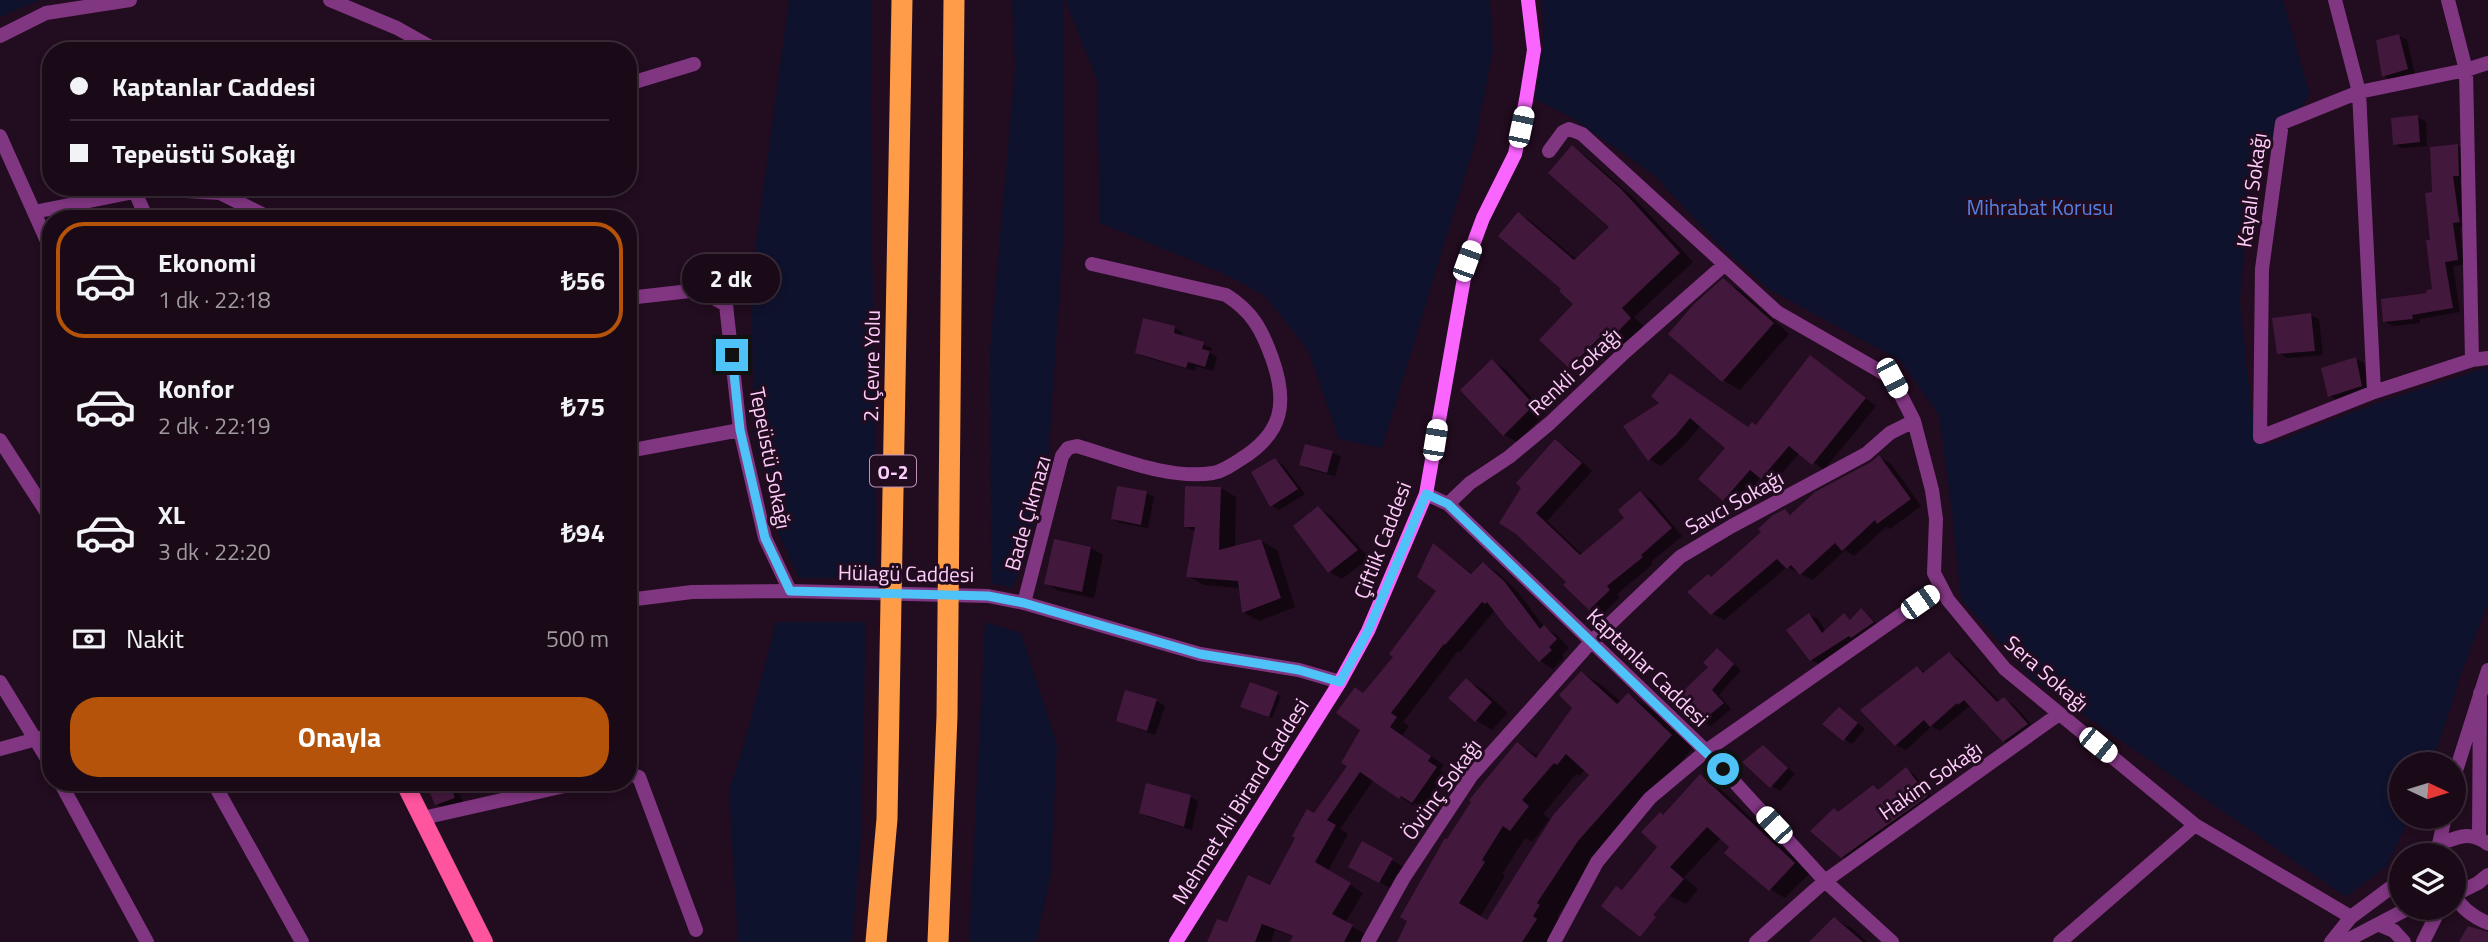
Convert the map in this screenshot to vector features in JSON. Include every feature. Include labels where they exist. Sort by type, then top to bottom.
[{"type":"highway","name":"2. Çevre Yolu","points":[[876,942],[887,819],[902,0]]},
{"type":"highway","points":[[938,942],[947,674],[954,0]]},
{"type":"main road","name":"Çiftlik Caddesi","points":[[1340,682],[1368,631],[1426,494],[1467,261],[1483,218],[1515,154],[1534,50],[1528,0]]},
{"type":"main road","name":"Mehmet Ali Birand Caddesi","points":[[1176,942],[1340,682]]},
{"type":"main road","points":[[409,791],[484,942]]},
{"type":"street","points":[[0,36],[46,13],[130,0]]},
{"type":"street","points":[[330,0],[397,28],[422,42]]},
{"type":"street","points":[[2335,0],[2359,92],[2374,392],[2472,360],[2488,358]]},
{"type":"street","points":[[2448,0],[2466,70],[2472,360]]},
{"type":"street","name":"Kayalı Sokağı","points":[[2374,392],[2260,437],[2262,269],[2282,123],[2359,92],[2488,63]]},
{"type":"street","points":[[637,81],[694,64]]},
{"type":"street","name":"Sera Sokağı","points":[[1549,152],[1563,132],[1569,129],[1582,134],[1777,312],[1892,378],[1914,421],[1932,490],[1936,519],[1934,573],[1948,600],[2005,669],[2194,825],[2351,917]]},
{"type":"street","points":[[0,136],[42,230]]},
{"type":"street","points":[[44,210],[115,196]]},
{"type":"street","points":[[224,196],[253,210]]},
{"type":"street","points":[[34,212],[42,210]]},
{"type":"street","name":"Bade Çıkmazı","points":[[1024,603],[1062,456],[1068,448],[1077,446],[1156,470],[1213,473],[1225,469],[1263,444],[1279,418],[1282,399],[1272,358],[1255,319],[1238,302],[1226,295],[1092,264]]},
{"type":"street","name":"Renkli Sokağı","points":[[1448,504],[1470,483],[1509,457],[1550,423],[1625,352],[1724,265]]},
{"type":"street","name":"Tepeüstü Sokağı","points":[[637,297],[699,290],[726,305],[740,430],[765,538],[790,591]]},
{"type":"street","name":"Savcı Sokağı","points":[[1591,642],[1680,557],[1866,454],[1890,433],[1914,421]]},
{"type":"street","points":[[637,449],[740,430]]},
{"type":"street","points":[[0,440],[42,505]]},
{"type":"street","name":"Kaptanlar Caddesi","points":[[1426,494],[1448,504],[1706,751],[1825,881],[1892,942]]},
{"type":"street","points":[[1554,942],[1597,862],[1650,798],[1706,751],[1941,587]]},
{"type":"street","name":"Hülagü Caddesi","points":[[637,599],[692,592],[790,591],[988,596],[1024,603],[1200,654],[1299,670],[1340,682]]},
{"type":"street","name":"Övünç Sokağı","points":[[1368,942],[1403,879],[1472,775],[1591,642]]},
{"type":"street","points":[[2462,752],[2488,670]]},
{"type":"street","points":[[0,682],[42,734]]},
{"type":"street","points":[[2448,843],[2462,836],[2484,840],[2480,693]]},
{"type":"street","name":"Hakim Sokağı","points":[[1756,942],[1825,881],[2060,713]]},
{"type":"street","points":[[0,748],[42,738]]},
{"type":"street","points":[[637,776],[696,930]]},
{"type":"street","points":[[65,791],[147,942]]},
{"type":"street","points":[[218,791],[302,942]]},
{"type":"street","points":[[423,818],[542,791]]},
{"type":"street","points":[[2060,942],[2194,825]]},
{"type":"street","points":[[2466,889],[2488,875]]},
{"type":"street","points":[[2331,942],[2351,917],[2389,889]]},
{"type":"street","points":[[2466,911],[2488,923]]},
{"type":"street","points":[[2344,942],[2389,920]]},
{"type":"street","points":[[2423,942],[2434,920]]},
{"type":"street","points":[[2380,925],[2394,931],[2403,942]]},
{"type":"green space","points":[[0,0],[40,0],[0,17]]},
{"type":"green space","points":[[789,0],[872,0],[876,578],[799,578],[775,526],[754,435],[751,279]]},
{"type":"green space","points":[[1012,0],[1063,0],[1064,227],[1048,464],[1026,558],[1012,588],[991,583],[990,350],[1015,68]]},
{"type":"green space","points":[[1065,0],[1490,0],[1493,50],[1475,143],[1382,448],[1339,439],[1308,350],[1264,295],[1220,272],[1100,223],[1097,80]]},
{"type":"green space","name":"Mihrabat Korusu","points":[[1542,0],[2283,0],[2310,95],[2250,179],[2240,303],[2251,407],[2267,445],[2374,404],[2488,367],[2488,603],[2462,671],[2436,752],[2389,752],[2389,830],[2404,830],[2398,843],[2389,843],[2387,866],[2346,897],[2031,678],[1961,599],[1939,416],[1901,361],[1770,290],[1717,243],[1654,175],[1572,118],[1535,99],[1544,44]]},
{"type":"green space","points":[[776,622],[866,622],[861,841],[852,942],[738,942],[729,790],[745,741]]},
{"type":"green space","points":[[985,622],[1021,633],[1057,744],[1051,873],[1036,942],[969,942]]},
{"type":"building","points":[[2399,34],[2408,69],[2382,77],[2376,40]]},
{"type":"building","points":[[2418,115],[2420,142],[2393,145],[2391,118]]},
{"type":"building","points":[[2458,144],[2459,176],[2453,176],[2460,222],[2453,223],[2458,260],[2445,262],[2453,308],[2412,315],[2413,319],[2383,322],[2381,299],[2427,293],[2426,290],[2432,289],[2426,240],[2430,240],[2425,193],[2432,192],[2430,147]]},
{"type":"building","points":[[1572,145],[1621,189],[1680,253],[1622,308],[1631,318],[1611,339],[1604,333],[1569,368],[1539,340],[1573,304],[1559,291],[1561,289],[1498,236],[1518,212],[1574,260],[1609,227],[1548,173]]},
{"type":"building","points":[[1723,278],[1774,323],[1722,382],[1668,334],[1694,304]]},
{"type":"building","points":[[2311,313],[2315,351],[2277,354],[2272,318]]},
{"type":"building","points":[[1143,318],[1175,326],[1174,333],[1204,342],[1202,349],[1210,351],[1205,367],[1188,362],[1186,368],[1135,353]]},
{"type":"building","points":[[1810,355],[1866,398],[1812,465],[1789,446],[1761,479],[1750,470],[1723,501],[1698,479],[1725,448],[1690,418],[1648,461],[1623,426],[1659,403],[1651,396],[1670,373],[1748,427],[1752,422],[1756,425]]},
{"type":"building","points":[[2356,357],[2362,386],[2328,397],[2321,368]]},
{"type":"building","points":[[1492,359],[1534,405],[1503,436],[1460,390]]},
{"type":"building","points":[[1555,439],[1582,463],[1536,513],[1580,555],[1624,518],[1618,510],[1640,491],[1672,528],[1641,555],[1643,557],[1607,586],[1610,590],[1589,610],[1563,585],[1566,582],[1516,534],[1499,523],[1521,488],[1516,483]]},
{"type":"building","points":[[1305,444],[1333,451],[1327,473],[1299,465]]},
{"type":"building","points":[[1879,455],[1911,499],[1877,524],[1875,520],[1842,551],[1835,543],[1800,575],[1791,565],[1787,569],[1777,559],[1711,615],[1687,592],[1708,574],[1711,577],[1761,532],[1758,529],[1773,515],[1785,509],[1790,515],[1815,492]]},
{"type":"building","points":[[1275,458],[1298,489],[1270,507],[1251,472]]},
{"type":"building","points":[[1117,486],[1147,491],[1141,525],[1111,519]]},
{"type":"building","points":[[1185,486],[1221,487],[1219,550],[1261,539],[1281,598],[1242,613],[1238,581],[1186,577],[1195,527],[1184,527]]},
{"type":"building","points":[[1318,506],[1358,550],[1328,573],[1293,526]]},
{"type":"building","points":[[1054,539],[1091,547],[1082,592],[1044,584]]},
{"type":"building","points":[[1433,543],[1471,574],[1483,562],[1504,581],[1540,629],[1544,625],[1557,639],[1549,647],[1552,650],[1539,662],[1487,602],[1482,602],[1444,644],[1391,713],[1397,717],[1390,727],[1431,756],[1428,761],[1437,767],[1412,803],[1401,796],[1399,799],[1360,772],[1327,820],[1336,825],[1315,862],[1351,883],[1332,914],[1353,925],[1344,942],[1290,942],[1293,936],[1262,924],[1255,942],[1207,942],[1217,919],[1227,922],[1248,875],[1270,885],[1307,809],[1314,813],[1347,766],[1341,763],[1360,730],[1336,713],[1355,687],[1363,693],[1393,657],[1389,654],[1436,591],[1417,577]]},
{"type":"building","points":[[1861,608],[1874,622],[1810,661],[1786,630],[1809,613],[1822,633],[1844,613],[1850,620]]},
{"type":"building","points":[[1717,648],[1734,664],[1712,690],[1724,703],[1701,722],[1675,699],[1708,667],[1703,663]]},
{"type":"building","points":[[1949,652],[1997,702],[2004,697],[2028,724],[2003,742],[1964,700],[1930,727],[1924,720],[1895,746],[1860,710],[1917,666],[1923,673]]},
{"type":"building","points":[[1581,671],[1617,704],[1628,693],[1672,735],[1578,841],[1537,903],[1540,905],[1533,916],[1537,919],[1522,942],[1397,942],[1407,921],[1400,917],[1445,838],[1447,839],[1471,802],[1469,800],[1517,742],[1536,758],[1572,708],[1559,695]],"holes":[[[1566,754],[1589,775],[1554,814],[1487,920],[1459,903],[1485,862],[1482,860],[1503,826],[1510,831],[1529,806],[1522,800],[1554,763],[1557,765]]]},
{"type":"building","points":[[1466,678],[1492,702],[1475,722],[1448,698]]},
{"type":"building","points":[[1250,682],[1278,692],[1269,717],[1240,707]]},
{"type":"building","points":[[1125,690],[1157,699],[1147,731],[1116,721]]},
{"type":"building","points":[[1839,707],[1858,723],[1843,741],[1822,724]]},
{"type":"building","points":[[1763,745],[1788,768],[1770,788],[1742,762]]},
{"type":"building","points":[[1906,767],[1928,796],[1841,858],[1810,831],[1834,808],[1838,812],[1873,785],[1878,790]]},
{"type":"building","points":[[1700,774],[1795,863],[1769,891],[1724,853],[1729,847],[1707,827],[1670,867],[1684,879],[1653,915],[1656,917],[1640,937],[1601,906],[1616,886],[1622,890],[1657,847],[1641,832],[1660,812],[1663,815]]},
{"type":"building","points":[[1146,783],[1191,795],[1184,827],[1139,813]]},
{"type":"building","points":[[429,791],[452,791],[455,798],[435,805]]},
{"type":"building","points":[[1362,841],[1393,858],[1379,883],[1348,867]]},
{"type":"building","points":[[1834,917],[1863,942],[1809,942]]},
{"type":"building","points":[[2468,926],[2488,932],[2488,942],[2459,942]]},
{"type":"route","points":[[732,355],[740,430],[765,538],[790,591],[988,596],[1024,603],[1200,654],[1299,670],[1340,682],[1368,631],[1426,494],[1448,504],[1723,769]]}]
